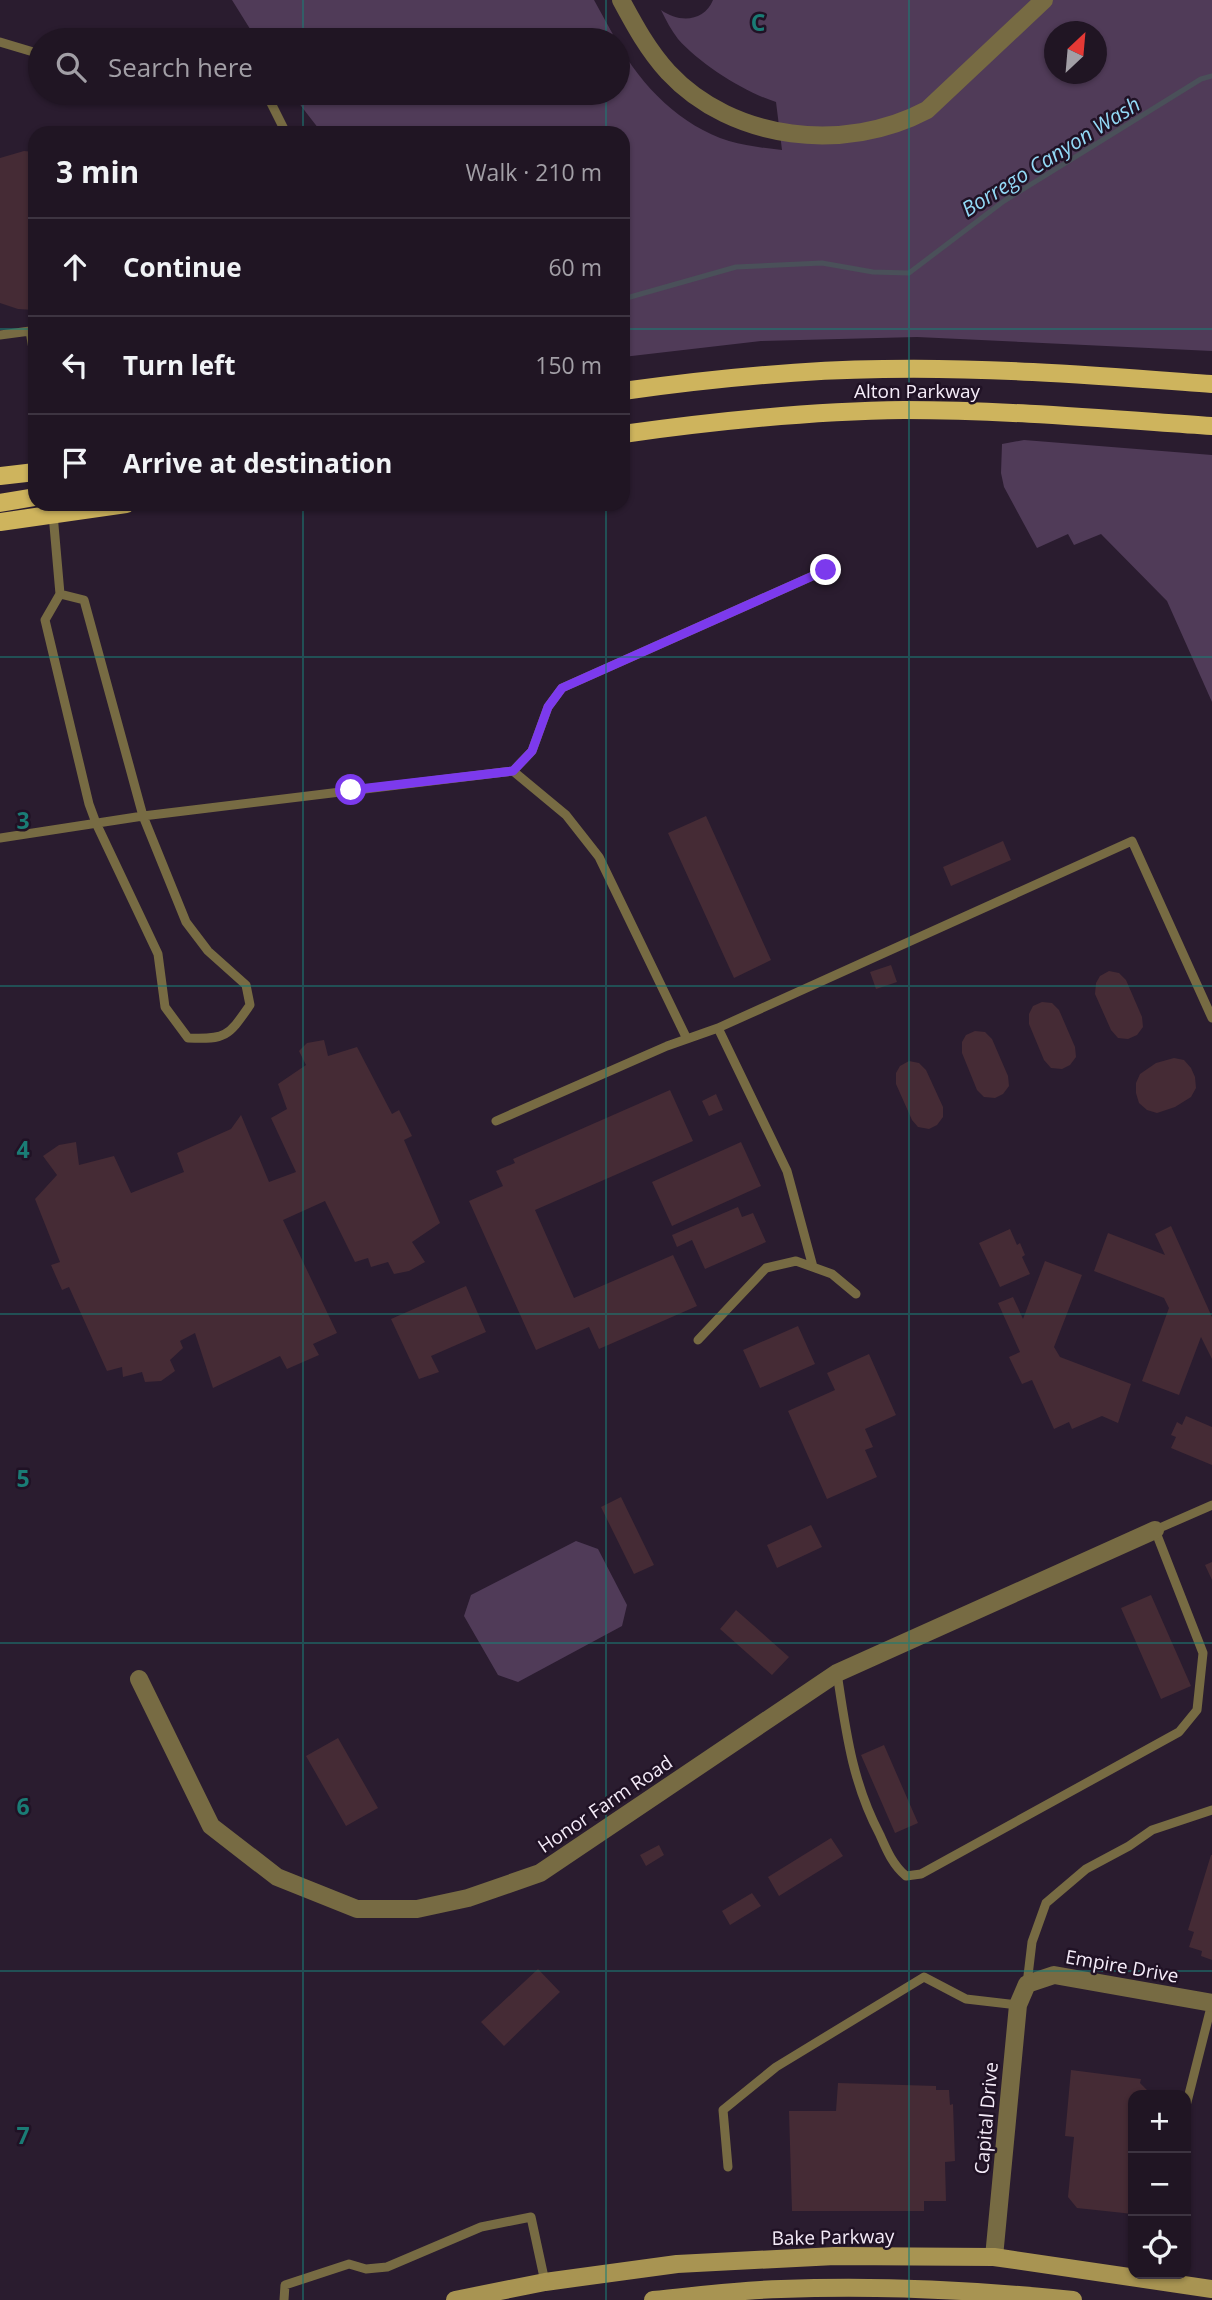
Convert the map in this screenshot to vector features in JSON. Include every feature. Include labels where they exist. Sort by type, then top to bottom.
[{"type":"main road","name":"Alton Parkway","points":[[630,390],[814,371],[882,369],[1013,370],[1212,384]]},
{"type":"main road","name":"Alton Parkway","points":[[630,433],[757,418],[901,410],[1016,413],[1212,426]]},
{"type":"main road","points":[[0,476],[28,473]]},
{"type":"main road","points":[[0,503],[28,498]]},
{"type":"main road","points":[[0,522],[75,511]]},
{"type":"main road","name":"Bake Parkway","points":[[455,2300],[545,2282],[677,2264],[835,2256],[994,2257],[1212,2289]]},
{"type":"main road","points":[[653,2300],[779,2288],[992,2292],[1073,2300]]},
{"type":"street","points":[[621,0],[646,46],[670,74],[706,103],[746,123],[816,135],[851,135],[874,130],[904,122],[927,110],[1044,0]]},
{"type":"street","name":"Honor Farm Road","points":[[139,1679],[211,1826],[277,1877],[357,1909],[417,1909],[468,1898],[540,1873],[837,1673],[1155,1530]]},
{"type":"street","name":"Empire Drive","points":[[1027,1984],[1054,1975],[1212,2003]]},
{"type":"street","name":"Capital Drive","points":[[994,2257],[1017,2005],[1027,1984]]},
{"type":"lane","points":[[0,42],[28,50]]},
{"type":"lane","points":[[273,105],[283,126]]},
{"type":"lane","points":[[0,335],[28,331]]},
{"type":"lane","points":[[53,514],[60,594],[45,620],[89,804],[158,954],[165,1007],[188,1038],[212,1040],[231,1032],[250,1005],[246,985],[208,951],[186,922],[142,816],[84,600],[60,594]]},
{"type":"lane","points":[[0,838],[142,816],[513,771],[532,751],[548,707],[562,688],[826,570]]},
{"type":"lane","points":[[513,771],[566,815],[599,857],[687,1039]]},
{"type":"lane","points":[[496,1121],[718,1028],[1132,841],[1212,1018]]},
{"type":"lane","points":[[718,1028],[787,1171],[813,1267]]},
{"type":"lane","points":[[698,1340],[766,1268],[796,1261],[832,1274],[856,1294]]},
{"type":"lane","points":[[837,1673],[851,1760],[865,1808],[896,1867],[906,1876],[921,1874],[1179,1732],[1197,1710],[1203,1653],[1155,1530],[1212,1505]]},
{"type":"lane","points":[[1027,1984],[1032,1942],[1046,1903],[1086,1869],[1152,1830],[1212,1811]]},
{"type":"lane","points":[[728,2167],[723,2110],[776,2067],[924,1977],[966,1999],[1017,2005]]},
{"type":"lane","points":[[1190,2090],[1212,2003]]},
{"type":"lane","points":[[284,2300],[285,2285],[349,2264],[366,2269],[387,2267],[481,2227],[531,2217],[545,2282]]},
{"type":"shaded area","points":[[232,0],[594,0],[609,28],[250,28]]},
{"type":"shaded area","points":[[713,0],[1212,0],[1212,351],[917,337],[761,341],[630,356],[630,126],[317,126],[300,105],[630,105],[630,63],[664,102],[695,125],[729,141],[782,150],[776,102],[737,84],[698,58],[678,39],[661,10],[675,17],[704,13]]},
{"type":"shaded area","points":[[1024,440],[1212,455],[1212,702],[1167,601],[1101,534],[1074,545],[1068,534],[1037,548],[1004,487],[1001,473],[1002,444]]},
{"type":"shaded area","points":[[576,1541],[598,1549],[627,1605],[622,1626],[518,1682],[498,1675],[464,1616],[471,1595]]},
{"type":"building","points":[[28,151],[28,310],[0,303],[0,158]]},
{"type":"building","points":[[706,816],[771,960],[734,978],[668,833]]},
{"type":"building","points":[[1003,841],[1011,860],[951,886],[943,867]]},
{"type":"building","points":[[891,965],[897,982],[876,989],[870,972]]},
{"type":"building","points":[[1109,971],[1119,973],[1126,980],[1142,1017],[1143,1027],[1137,1035],[1128,1039],[1118,1038],[1111,1030],[1095,994],[1100,976]]},
{"type":"building","points":[[1042,1002],[1052,1003],[1059,1010],[1075,1047],[1076,1057],[1070,1065],[1062,1069],[1051,1068],[1044,1060],[1029,1024],[1029,1014],[1033,1006]]},
{"type":"building","points":[[975,1031],[985,1032],[992,1039],[1008,1076],[1009,1086],[1003,1094],[995,1098],[984,1097],[977,1090],[962,1053],[962,1042],[966,1035]]},
{"type":"building","points":[[324,1040],[328,1056],[357,1047],[392,1114],[399,1110],[412,1136],[404,1140],[440,1223],[412,1242],[425,1262],[409,1271],[394,1274],[388,1262],[371,1267],[368,1258],[355,1262],[325,1201],[283,1220],[337,1333],[313,1344],[319,1355],[287,1369],[280,1356],[213,1388],[195,1333],[180,1341],[183,1348],[170,1360],[175,1371],[161,1381],[145,1382],[142,1372],[123,1377],[122,1367],[107,1371],[69,1287],[62,1290],[51,1265],[60,1262],[35,1199],[57,1175],[43,1156],[59,1145],[76,1142],[79,1165],[114,1156],[131,1193],[184,1172],[177,1153],[231,1129],[241,1115],[269,1182],[296,1172],[271,1118],[287,1109],[278,1084],[306,1065],[299,1051],[307,1043]]},
{"type":"building","points":[[1174,1058],[1184,1060],[1191,1068],[1196,1088],[1191,1097],[1175,1107],[1157,1113],[1147,1110],[1139,1103],[1136,1093],[1140,1074],[1156,1063]]},
{"type":"building","points":[[909,1061],[919,1063],[926,1070],[943,1107],[943,1117],[937,1125],[929,1129],[918,1127],[912,1120],[896,1084],[896,1073],[900,1066]]},
{"type":"building","points":[[670,1090],[693,1141],[535,1210],[574,1298],[673,1255],[697,1306],[599,1349],[589,1327],[536,1350],[469,1201],[503,1186],[496,1171],[515,1163],[513,1159]]},
{"type":"building","points":[[716,1094],[723,1110],[709,1116],[702,1101]]},
{"type":"building","points":[[741,1142],[761,1186],[672,1226],[652,1182]]},
{"type":"building","points":[[738,1207],[742,1217],[753,1213],[766,1242],[705,1269],[692,1240],[677,1247],[672,1235]]},
{"type":"building","points":[[1171,1226],[1212,1317],[1212,1359],[1201,1337],[1179,1395],[1142,1381],[1169,1308],[1164,1298],[1094,1271],[1108,1233],[1165,1255],[1155,1234]]},
{"type":"building","points":[[1010,1229],[1017,1245],[1020,1243],[1025,1255],[1022,1257],[1030,1274],[1000,1287],[979,1243]]},
{"type":"building","points":[[1045,1261],[1082,1275],[1054,1347],[1060,1357],[1131,1384],[1118,1423],[1102,1416],[1072,1429],[1069,1422],[1054,1429],[1032,1380],[1022,1384],[1009,1357],[1020,1352],[998,1303],[1013,1297],[1023,1319]]},
{"type":"building","points":[[466,1286],[486,1332],[431,1356],[439,1372],[419,1379],[391,1319]]},
{"type":"building","points":[[798,1326],[815,1364],[760,1388],[743,1350]]},
{"type":"building","points":[[869,1354],[896,1415],[865,1429],[873,1447],[865,1450],[877,1477],[827,1499],[788,1411],[835,1390],[827,1373]]},
{"type":"building","points":[[1186,1416],[1212,1427],[1212,1465],[1171,1448],[1176,1437],[1171,1435],[1177,1422],[1182,1425]]},
{"type":"building","points":[[621,1497],[654,1565],[634,1574],[601,1507]]},
{"type":"building","points":[[811,1525],[822,1547],[777,1568],[767,1545]]},
{"type":"building","points":[[1212,1562],[1212,1580],[1205,1565]]},
{"type":"building","points":[[1151,1595],[1191,1686],[1161,1699],[1121,1608]]},
{"type":"building","points":[[736,1610],[789,1657],[772,1675],[720,1629]]},
{"type":"building","points":[[338,1738],[378,1808],[346,1826],[306,1756]]},
{"type":"building","points":[[884,1745],[918,1823],[895,1833],[861,1755]]},
{"type":"building","points":[[831,1838],[843,1856],[779,1896],[768,1877]]},
{"type":"building","points":[[659,1845],[664,1855],[646,1866],[640,1855]]},
{"type":"building","points":[[1211,1855],[1212,1960],[1201,1956],[1202,1951],[1189,1947],[1194,1932],[1188,1930]]},
{"type":"building","points":[[752,1893],[761,1906],[730,1925],[722,1911]]},
{"type":"building","points":[[538,1969],[560,1992],[504,2046],[481,2022]]},
{"type":"building","points":[[1071,2070],[1141,2079],[1140,2083],[1147,2090],[1128,2090],[1128,2213],[1077,2208],[1068,2197],[1074,2137],[1065,2136]]},
{"type":"building","points":[[838,2083],[936,2086],[936,2090],[949,2090],[950,2105],[953,2104],[955,2161],[945,2162],[946,2201],[924,2201],[924,2211],[792,2211],[789,2111],[836,2111]]},
{"type":"waterway","name":"Borrego Canyon Wash","points":[[630,297],[736,267],[822,263],[873,272],[909,273],[1004,201],[1201,79],[1212,76]]},
{"type":"route","points":[[351,790],[513,771],[532,751],[548,707],[562,688],[826,570]]}]
